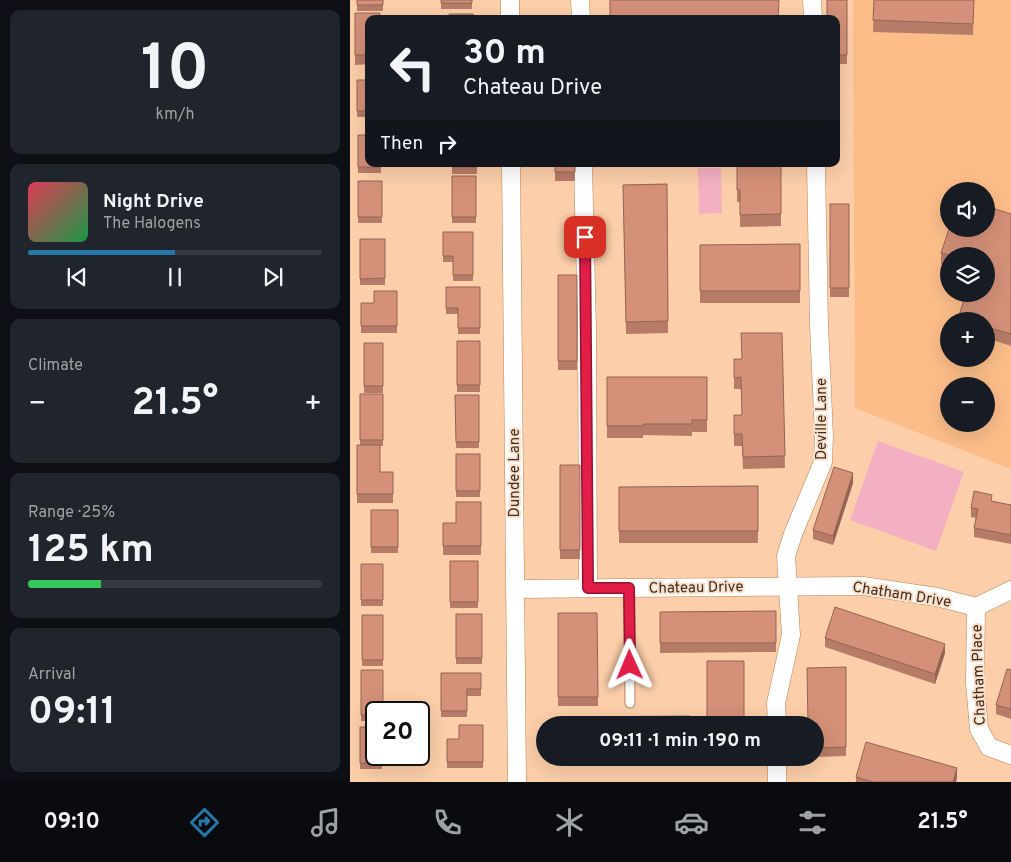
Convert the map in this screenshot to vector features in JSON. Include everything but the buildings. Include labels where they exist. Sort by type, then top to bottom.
[{"type":"street","points":[[510,0],[510,15]]},
{"type":"street","points":[[580,0],[581,15]]},
{"type":"street","points":[[812,0],[813,15]]},
{"type":"street","name":"Dundee Lane","points":[[511,167],[517,782]]},
{"type":"street","points":[[583,167],[587,329],[588,588]]},
{"type":"street","name":"Deville Lane","points":[[777,716],[776,703],[791,635],[786,556],[793,534],[823,462],[824,436],[819,325],[816,167]]},
{"type":"street","name":"Chateau Drive","points":[[515,589],[788,585]]},
{"type":"street","name":"Chatham Drive","points":[[788,585],[863,586],[937,597],[976,607]]},
{"type":"street","points":[[976,607],[1011,590]]},
{"type":"street","name":"Chatham Place","points":[[976,607],[978,729],[989,747],[1011,755]]},
{"type":"street","points":[[777,766],[777,782]]},
{"type":"lane","points":[[629,588],[630,703]]},
{"type":"shaded area","points":[[853,0],[1011,0],[1011,469],[855,408]]},
{"type":"shaded area","points":[[698,168],[721,168],[722,213],[699,214]]},
{"type":"shaded area","points":[[878,441],[964,472],[936,551],[850,520]]},
{"type":"route","points":[[585,237],[588,588],[629,588],[630,665]]}]
